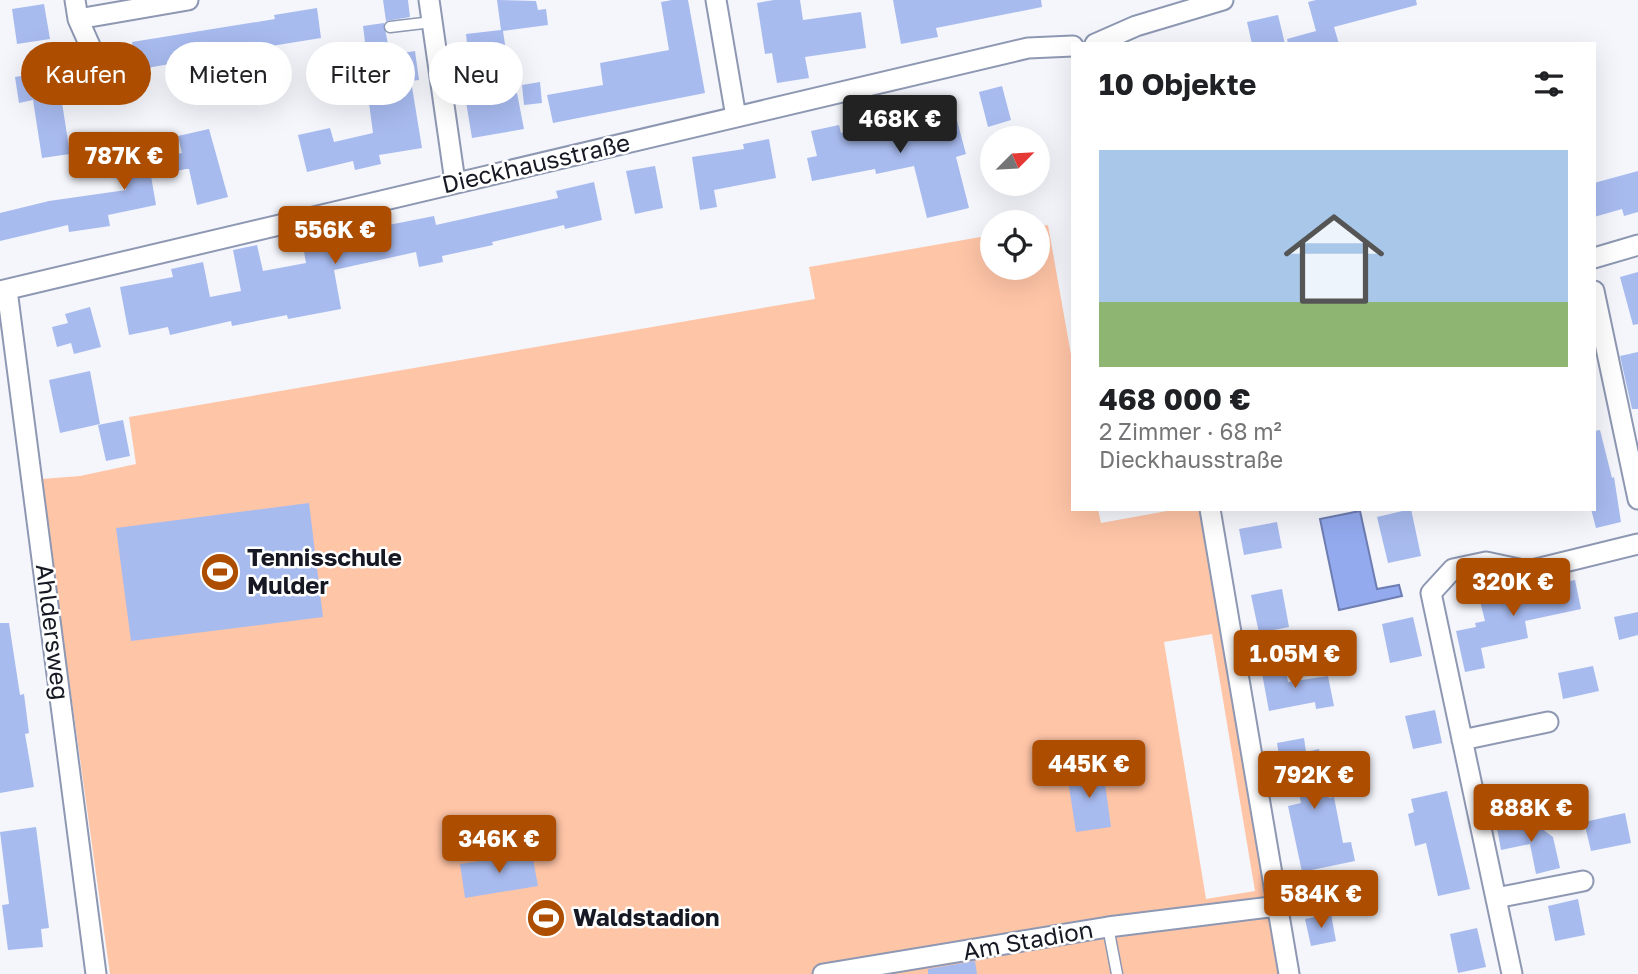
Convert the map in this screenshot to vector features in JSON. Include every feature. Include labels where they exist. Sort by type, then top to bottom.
[{"type":"street","points":[[89,42],[76,10],[188,0]]},
{"type":"street","points":[[429,0],[455,182]]},
{"type":"street","points":[[716,0],[736,117]]},
{"type":"street","points":[[1106,42],[1136,26],[1223,0]]},
{"type":"street","name":"Dieckhausstraße","points":[[3,290],[1028,48],[1071,46]]},
{"type":"street","points":[[1596,257],[1638,245]]},
{"type":"street","name":"Ahldersweg","points":[[3,290],[96,974]]},
{"type":"street","points":[[1596,300],[1638,499]]},
{"type":"street","points":[[1210,511],[1289,974]]},
{"type":"street","points":[[1512,974],[1431,593],[1453,569],[1486,562],[1528,571],[1638,544]]},
{"type":"street","points":[[1462,740],[1548,722]]},
{"type":"street","points":[[1496,898],[1583,881]]},
{"type":"street","name":"Am Stadion","points":[[823,974],[1108,928],[1278,906]]},
{"type":"lane","points":[[390,27],[432,22]]},
{"type":"lane","name":"Am Stadion","points":[[1108,928],[1116,974]]},
{"type":"shaded area","points":[[1050,236],[1071,355],[1071,511],[1098,511],[1101,523],[1167,511],[1200,511],[1285,974],[110,974],[41,479],[80,476],[136,464],[129,417],[815,299],[809,267],[980,237],[980,280],[1050,280]],"holes":[[[1212,634],[1255,891],[1206,899],[1164,642]]]},
{"type":"water","points":[[1360,511],[1377,589],[1399,585],[1402,596],[1339,610],[1320,519]]},
{"type":"building","points":[[383,0],[408,0],[410,17],[386,21]]},
{"type":"building","points":[[497,0],[536,1],[538,10],[546,9],[548,25],[503,31],[505,42],[467,42],[466,34],[501,30]]},
{"type":"building","points":[[688,0],[705,93],[553,123],[547,95],[603,85],[600,63],[669,50],[661,2]]},
{"type":"building","points":[[800,0],[803,20],[861,12],[866,48],[805,57],[809,78],[777,83],[772,53],[765,54],[757,3]]},
{"type":"building","points":[[893,0],[1041,0],[1042,7],[936,28],[938,37],[901,44]]},
{"type":"building","points":[[1416,0],[1417,5],[1334,27],[1338,42],[1288,42],[1287,39],[1316,31],[1308,2]]},
{"type":"building","points":[[44,4],[50,39],[17,44],[12,9]]},
{"type":"building","points":[[317,8],[321,38],[292,43],[165,42],[165,65],[151,67],[151,42],[132,42],[275,19],[274,15]]},
{"type":"building","points":[[1278,15],[1285,42],[1252,42],[1247,22]]},
{"type":"building","points":[[384,23],[388,42],[365,42],[363,26]]},
{"type":"building","points":[[415,51],[419,80],[415,80]]},
{"type":"building","points":[[21,76],[19,103],[15,77]]},
{"type":"building","points":[[540,82],[542,103],[524,105],[523,85]]},
{"type":"building","points":[[1002,86],[1011,120],[988,126],[979,92]]},
{"type":"building","points":[[34,105],[62,105],[70,154],[42,158]]},
{"type":"building","points":[[369,105],[415,105],[422,148],[379,155],[381,164],[355,170],[353,161],[307,172],[298,135],[330,128],[334,142],[373,133]]},
{"type":"building","points":[[466,105],[519,105],[524,129],[472,138]]},
{"type":"building","points":[[953,106],[966,154],[956,157],[969,208],[927,218],[914,166],[876,174],[875,169],[812,181],[807,158],[817,156],[811,131],[839,125],[841,133]]},
{"type":"building","points":[[209,129],[228,197],[197,205],[189,169],[186,169],[151,176],[156,205],[108,215],[110,226],[69,232],[68,225],[0,241],[0,213],[49,201],[126,190],[123,179],[133,177],[129,154],[148,150],[150,159],[182,153],[178,136]]},
{"type":"building","points":[[769,139],[776,178],[714,190],[717,207],[700,210],[692,157],[744,149],[743,144]]},
{"type":"building","points":[[655,166],[663,208],[635,214],[626,171]]},
{"type":"building","points":[[1638,171],[1638,212],[1624,216],[1622,209],[1596,216],[1596,182]]},
{"type":"building","points":[[594,182],[602,220],[565,229],[564,225],[492,242],[493,245],[442,256],[443,262],[419,267],[416,252],[334,270],[341,309],[288,319],[287,315],[232,326],[231,321],[170,335],[168,327],[129,335],[120,287],[173,277],[171,269],[203,262],[210,297],[241,291],[233,250],[257,245],[263,271],[306,263],[301,235],[327,230],[328,237],[434,216],[436,225],[558,198],[556,191]]},
{"type":"building","points":[[1638,272],[1638,324],[1633,325],[1620,277]]},
{"type":"building","points":[[90,307],[101,347],[74,354],[71,343],[57,347],[52,327],[68,323],[65,314]]},
{"type":"building","points":[[1638,352],[1638,409],[1632,409],[1620,356]]},
{"type":"building","points":[[90,371],[100,424],[60,433],[49,380]]},
{"type":"building","points":[[123,420],[130,456],[106,461],[98,425]]},
{"type":"building","points":[[1600,430],[1612,478],[1614,477],[1621,522],[1596,528],[1592,511],[1596,511],[1596,431]]},
{"type":"building","name":"Tennisschule Mulder","points":[[309,503],[323,617],[131,641],[116,528]]},
{"type":"building","points":[[1411,511],[1421,556],[1388,563],[1377,517]]},
{"type":"building","points":[[1277,522],[1282,548],[1244,555],[1239,529]]},
{"type":"building","points":[[1575,580],[1581,609],[1525,621],[1528,638],[1481,648],[1485,668],[1465,672],[1456,631],[1476,627],[1475,623],[1485,621],[1480,601],[1517,588],[1518,593]]},
{"type":"building","points":[[1282,589],[1289,627],[1259,633],[1251,595]]},
{"type":"building","points":[[1638,612],[1638,635],[1619,640],[1614,617]]},
{"type":"building","points":[[1413,617],[1422,656],[1390,663],[1382,624]]},
{"type":"building","points":[[0,623],[9,623],[20,695],[24,694],[29,733],[25,734],[34,787],[0,793]]},
{"type":"building","points":[[1285,664],[1288,682],[1328,676],[1334,706],[1316,709],[1315,702],[1269,711],[1261,668]]},
{"type":"building","points":[[1593,666],[1599,691],[1563,699],[1558,673]]},
{"type":"building","points":[[1435,710],[1442,743],[1413,749],[1405,716]]},
{"type":"building","points":[[1304,738],[1306,752],[1319,749],[1329,798],[1334,797],[1343,843],[1351,842],[1355,861],[1302,872],[1288,806],[1301,803],[1294,766],[1281,768],[1277,743]]},
{"type":"building","points":[[1103,769],[1111,827],[1076,832],[1067,774]]},
{"type":"building","points":[[1447,791],[1470,889],[1438,896],[1426,843],[1415,846],[1408,814],[1414,812],[1411,799]]},
{"type":"building","points":[[1625,813],[1631,843],[1591,851],[1584,822]]},
{"type":"building","points":[[1531,821],[1553,837],[1560,868],[1536,874],[1530,844],[1501,850],[1497,828]]},
{"type":"building","points":[[36,827],[49,928],[41,929],[43,947],[8,950],[2,905],[9,904],[0,832]]},
{"type":"building","points":[[532,853],[538,886],[465,898],[460,864]]},
{"type":"building","points":[[1578,899],[1585,935],[1555,941],[1548,906]]},
{"type":"building","points":[[1331,914],[1336,941],[1311,946],[1305,919]]},
{"type":"building","points":[[1477,928],[1486,967],[1458,973],[1450,934]]},
{"type":"building","points":[[975,961],[977,974],[928,974],[928,969]]},
{"type":"place","name":"Tennisschule Mulder","points":[[220,572]]},
{"type":"place","name":"Waldstadion","points":[[546,918]]}]
